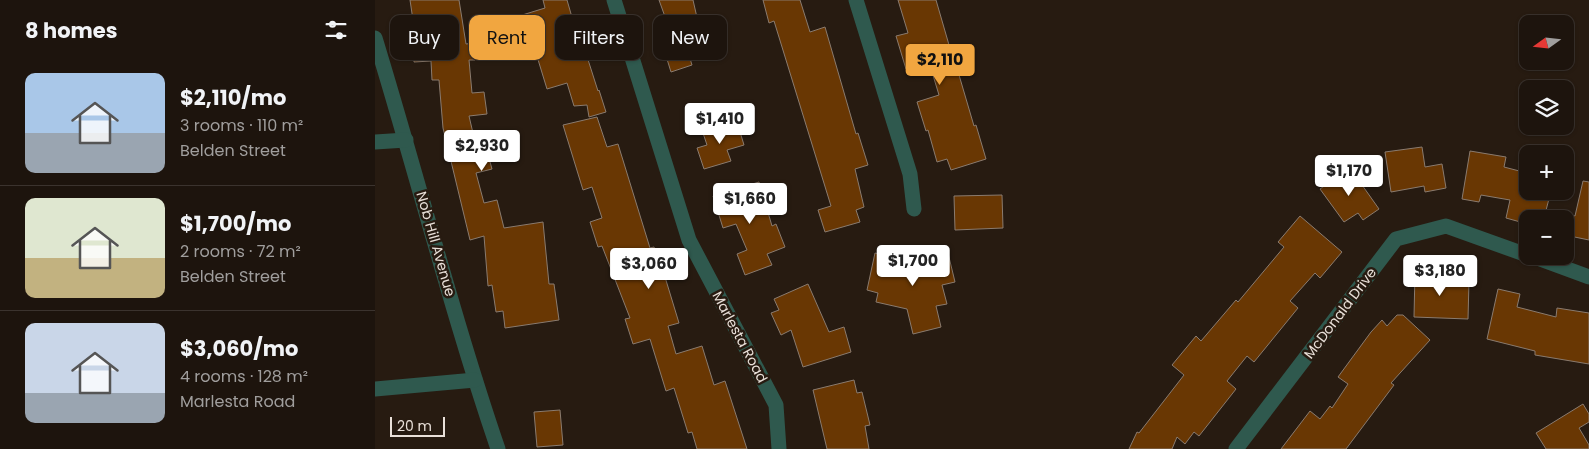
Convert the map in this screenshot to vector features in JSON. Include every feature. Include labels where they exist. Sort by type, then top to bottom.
[{"type":"street","name":"Marlesta Road","points":[[614,0],[689,240],[776,406],[779,449]]},
{"type":"street","points":[[856,0],[910,174],[913,209]]},
{"type":"street","name":"Nob Hill Avenue","points":[[375,38],[475,380],[498,449]]},
{"type":"street","points":[[375,142],[406,140]]},
{"type":"street","name":"McDonald Drive","points":[[1236,449],[1396,238],[1446,226],[1519,252]]},
{"type":"street","points":[[1556,265],[1589,277]]},
{"type":"street","points":[[375,389],[475,380]]},
{"type":"building","points":[[410,0],[459,0],[466,44],[469,44],[472,93],[484,92],[487,114],[469,116],[476,146],[485,144],[492,169],[476,173],[484,203],[497,200],[504,228],[543,222],[549,284],[554,284],[559,320],[505,328],[503,311],[496,312],[492,285],[488,286],[484,236],[470,240],[443,128],[439,80],[432,80],[431,61],[414,62],[414,60],[459,60],[459,15],[412,15]]},
{"type":"building","points":[[543,0],[567,0],[571,15],[555,15],[555,60],[588,60],[606,112],[589,117],[587,105],[574,106],[567,83],[547,89],[538,60],[545,60],[545,15],[522,15],[545,8]]},
{"type":"building","points":[[659,0],[693,0],[696,15],[664,15]]},
{"type":"building","points":[[763,0],[800,0],[810,32],[825,27],[856,134],[858,133],[868,165],[855,169],[864,207],[856,210],[860,222],[825,232],[818,210],[831,206],[774,21],[769,23]]},
{"type":"building","points":[[898,0],[936,0],[958,76],[986,159],[951,170],[947,159],[937,162],[928,130],[926,131],[917,102],[939,95],[929,62],[906,69],[896,36],[908,33]]},
{"type":"building","points":[[667,60],[690,60],[692,65],[671,72]]},
{"type":"building","points":[[597,117],[607,147],[618,144],[650,248],[654,247],[665,277],[679,323],[668,326],[676,354],[702,346],[714,385],[725,381],[747,449],[697,449],[692,432],[688,433],[674,388],[666,391],[650,339],[633,344],[625,319],[630,318],[602,246],[598,247],[590,222],[602,218],[592,187],[583,190],[563,125]]},
{"type":"building","points":[[737,122],[744,145],[727,150],[731,161],[704,169],[697,148],[707,145],[703,133]]},
{"type":"building","points":[[1422,147],[1425,167],[1442,164],[1446,188],[1425,192],[1424,186],[1391,192],[1385,152]]},
{"type":"building","points":[[1470,151],[1506,157],[1504,167],[1519,171],[1519,200],[1549,200],[1546,210],[1519,210],[1519,222],[1506,218],[1510,200],[1481,195],[1479,202],[1462,199]]},
{"type":"building","points":[[1350,168],[1379,209],[1363,220],[1358,213],[1344,222],[1320,189]]},
{"type":"building","points":[[1583,181],[1589,182],[1589,240],[1574,237],[1575,216]]},
{"type":"building","points":[[759,182],[772,226],[776,224],[785,247],[767,254],[772,265],[745,275],[737,254],[747,250],[736,224],[723,228],[713,196]]},
{"type":"building","points":[[1002,195],[1003,228],[955,230],[954,196]]},
{"type":"building","points":[[1300,216],[1342,252],[1320,278],[1315,273],[1290,301],[1298,308],[1254,362],[1247,356],[1227,381],[1236,389],[1199,436],[1194,432],[1185,444],[1177,437],[1172,449],[1129,449],[1137,432],[1139,433],[1184,375],[1172,365],[1196,336],[1201,341],[1236,300],[1238,302],[1284,247],[1278,242]]},
{"type":"building","points":[[875,253],[909,261],[948,253],[955,282],[942,285],[947,304],[936,306],[941,327],[913,334],[907,309],[876,302],[878,293],[867,290]]},
{"type":"building","points":[[1415,272],[1437,273],[1437,280],[1469,281],[1468,319],[1414,317]]},
{"type":"building","points":[[808,284],[829,332],[844,327],[851,352],[803,367],[791,330],[781,335],[771,313],[779,310],[774,299]]},
{"type":"building","points":[[1498,289],[1520,294],[1517,307],[1556,317],[1557,308],[1589,313],[1589,364],[1535,355],[1535,351],[1487,339]]},
{"type":"building","points":[[1397,315],[1403,315],[1430,340],[1391,383],[1394,385],[1346,449],[1281,449],[1310,411],[1320,419],[1330,406],[1332,408],[1348,384],[1338,377],[1382,320],[1387,326]]},
{"type":"building","points":[[854,380],[857,393],[862,392],[870,425],[865,426],[869,449],[827,449],[813,390]]},
{"type":"building","points":[[1583,404],[1589,414],[1589,422],[1579,428],[1589,445],[1589,449],[1546,449],[1536,433]]},
{"type":"building","points":[[560,410],[563,445],[537,447],[534,412]]}]
